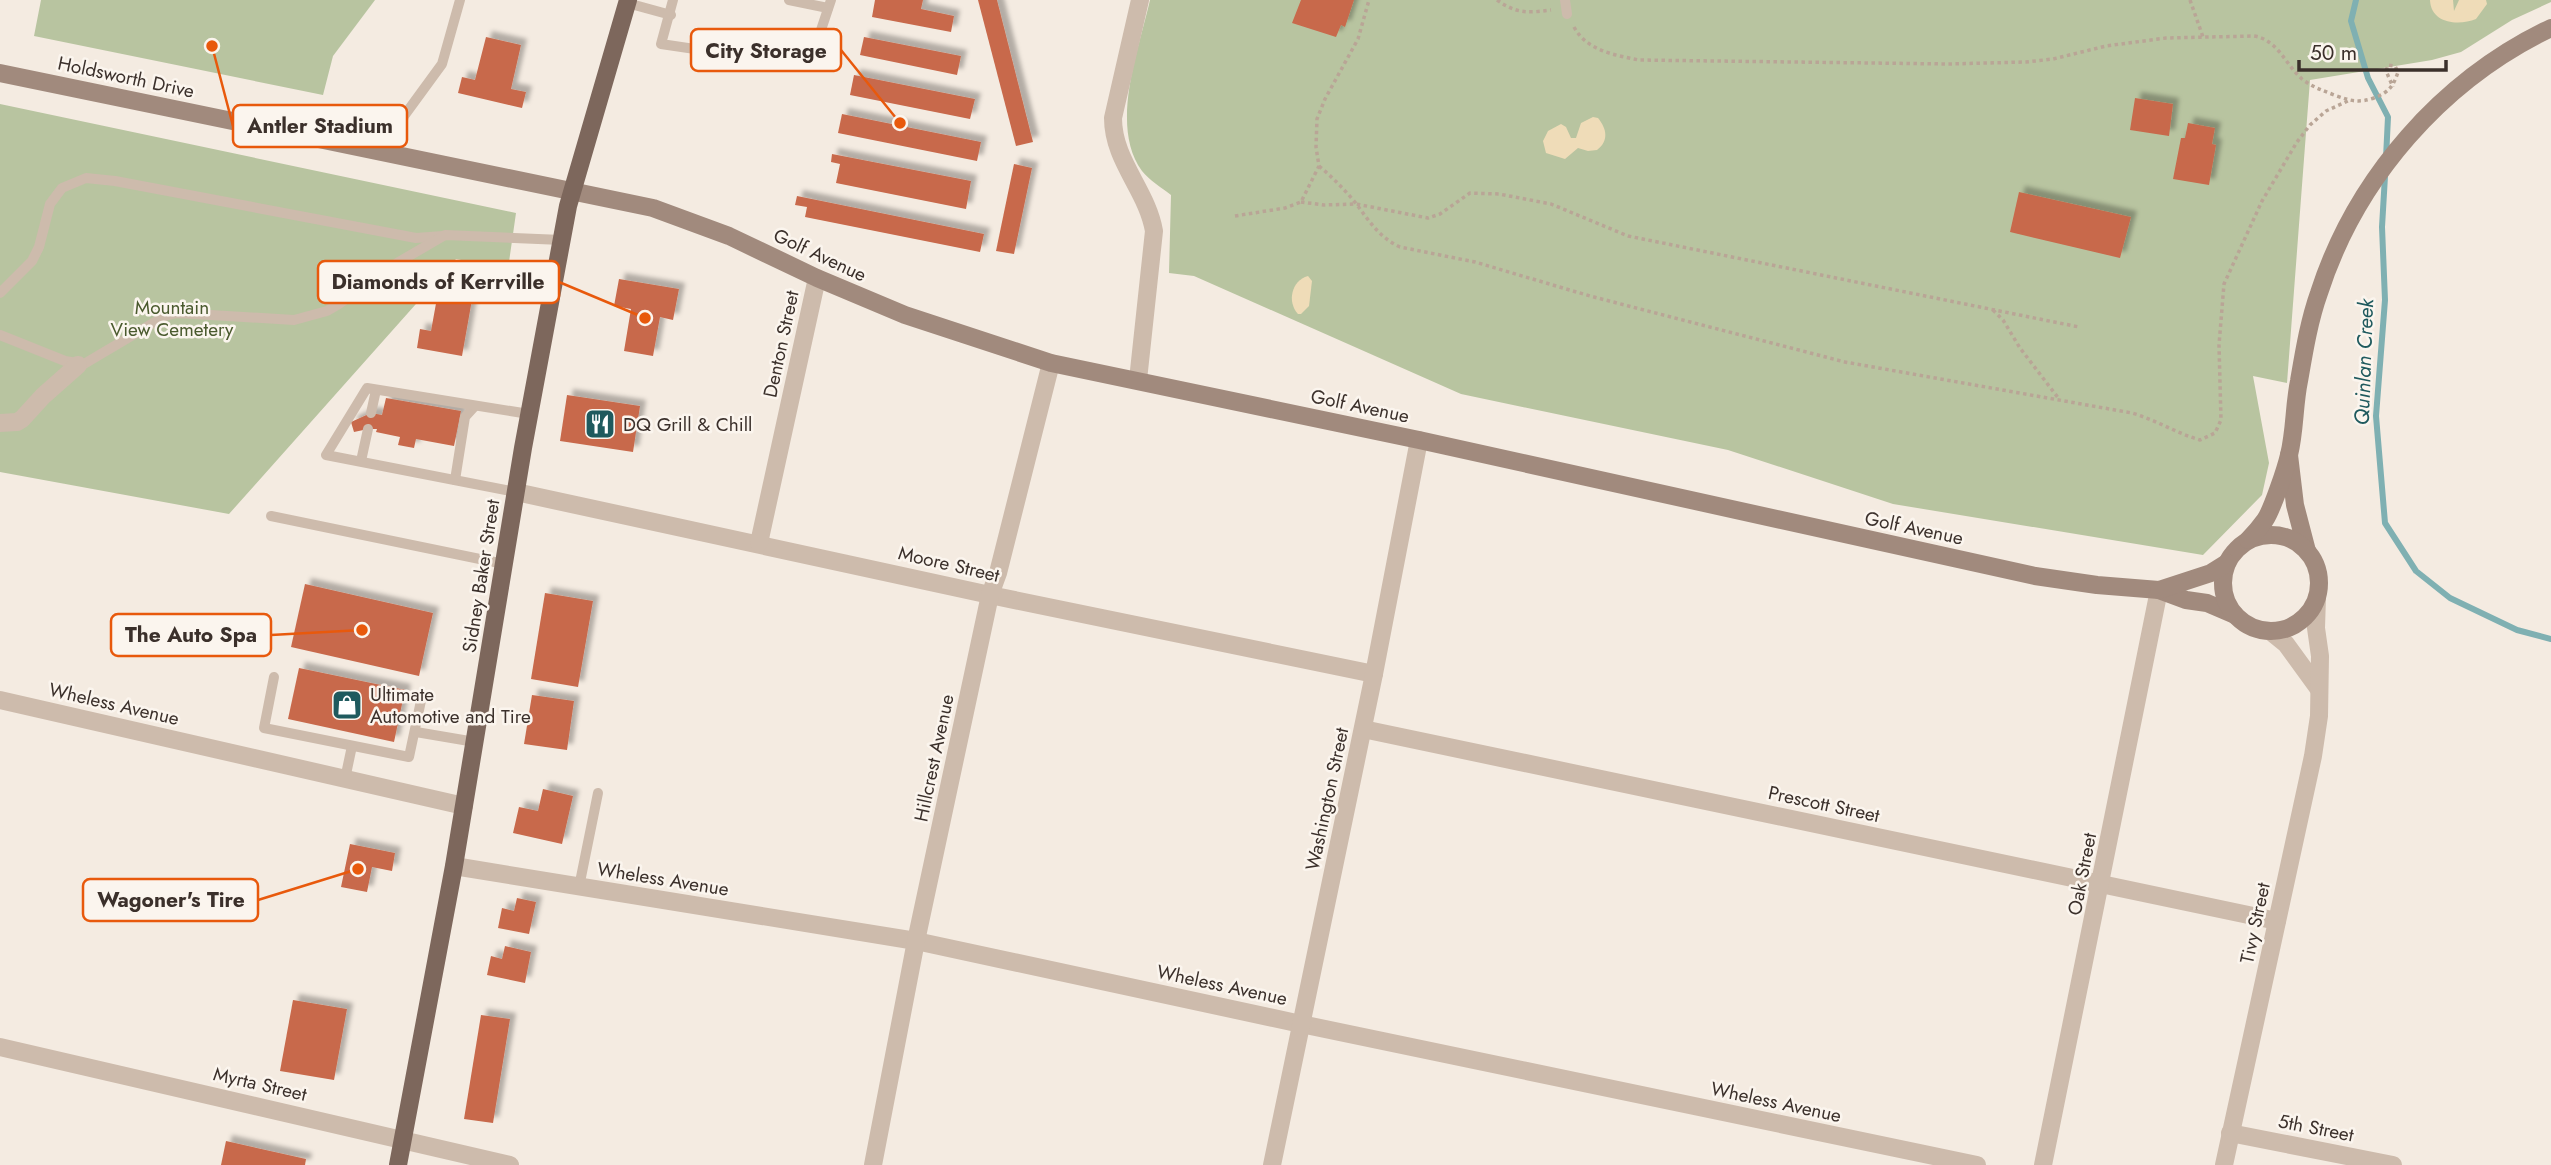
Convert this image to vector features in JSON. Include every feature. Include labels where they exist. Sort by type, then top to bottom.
[{"type":"main road","name":"Sidney Baker Street","points":[[398,1165],[454,866],[516,492],[562,240],[572,191],[627,2]]},
{"type":"main road","points":[[2248,540],[2262,536],[2283,536],[2296,541],[2316,565],[2319,580],[2317,597],[2307,615],[2299,622],[2280,630],[2251,627],[2235,615],[2227,602],[2223,587],[2227,564],[2235,550],[2248,540],[2266,519],[2289,455],[2298,385],[2308,336],[2319,293],[2341,237],[2368,187],[2421,121],[2475,74],[2526,40],[2551,28]]},
{"type":"main road","name":"Holdsworth Drive","points":[[0,73],[572,191]]},
{"type":"main road","name":"Golf Avenue","points":[[572,191],[653,208],[704,226],[905,315],[1051,363],[1419,440],[2035,576],[2096,586],[2159,590],[2186,600],[2207,603],[2235,615]]},
{"type":"main road","points":[[2289,455],[2295,505],[2307,551]]},
{"type":"main road","name":"Golf Avenue","points":[[2159,590],[2211,573],[2227,564]]},
{"type":"street","points":[[1138,380],[1154,231],[1151,214],[1113,136],[1114,118],[1140,0]]},
{"type":"street","name":"Denton Street","points":[[759,543],[817,278]]},
{"type":"street","name":"Hillcrest Avenue","points":[[873,1165],[916,941],[990,595],[998,573],[1051,363]]},
{"type":"street","points":[[0,423],[22,419],[78,365]]},
{"type":"street","name":"Washington Street","points":[[1272,1165],[1363,729],[1419,440]]},
{"type":"street","name":"Moore Street","points":[[516,492],[990,595],[1374,674]]},
{"type":"street","name":"Oak Street","points":[[2043,1165],[2159,590]]},
{"type":"street","name":"Tivy Street","points":[[2224,1165],[2313,756],[2319,716],[2317,597]]},
{"type":"street","points":[[2270,631],[2286,645],[2318,688]]},
{"type":"street","name":"Wheless Avenue","points":[[0,700],[464,806]]},
{"type":"street","name":"Prescott Street","points":[[1363,729],[2277,921]]},
{"type":"street","name":"Wheless Avenue","points":[[454,866],[916,941],[1977,1165]]},
{"type":"street","name":"Myrta Street","points":[[0,1047],[510,1165]]},
{"type":"street","name":"5th Street","points":[[2230,1133],[2393,1165]]},
{"type":"lane","points":[[393,152],[404,116],[442,64],[460,0]]},
{"type":"lane","points":[[673,0],[661,44],[809,66],[829,4],[795,1]]},
{"type":"lane","points":[[1565,0],[1567,14]]},
{"type":"lane","points":[[627,2],[671,15]]},
{"type":"lane","points":[[0,293],[32,261],[39,247],[50,204],[62,188],[86,178],[115,181],[416,238],[445,235],[562,240]]},
{"type":"lane","points":[[0,334],[78,365],[94,360],[165,316],[177,313],[294,320],[327,311],[397,263],[445,235]]},
{"type":"lane","points":[[516,492],[326,455],[367,388],[530,414]]},
{"type":"lane","points":[[371,413],[376,390]]},
{"type":"lane","points":[[455,480],[464,417],[475,406]]},
{"type":"lane","points":[[361,461],[368,429]]},
{"type":"lane","points":[[271,516],[504,564]]},
{"type":"lane","points":[[274,677],[264,729],[409,757],[422,696]]},
{"type":"lane","points":[[416,732],[475,742]]},
{"type":"lane","points":[[345,779],[352,746]]},
{"type":"lane","points":[[579,887],[598,793]]},
{"type":"path","points":[[1301,202],[1319,166],[1316,147],[1317,119],[1358,39],[1369,0]]},
{"type":"path","points":[[1497,0],[1509,9],[1519,12],[1558,9],[1567,14],[1577,33],[1586,42],[1613,55],[1639,60],[1948,64],[2026,62],[2053,59],[2106,46],[2166,38],[2254,36],[2265,38],[2276,46],[2288,64],[2314,87],[2358,103],[2367,101],[2393,87],[2398,72],[2395,66],[2388,65],[2386,71],[2393,87]]},
{"type":"path","points":[[2190,0],[2203,37]]},
{"type":"path","points":[[1319,166],[1335,179],[1376,230],[1389,242],[1400,247],[1475,262],[1590,296],[1846,362],[2132,413],[2200,440],[2215,433],[2221,421],[2219,345],[2224,284],[2262,201],[2297,142],[2310,125],[2326,111],[2350,100]]},
{"type":"path","points":[[1235,216],[1286,208],[1301,202],[1324,205],[1356,204],[1428,218],[1440,214],[1470,193],[1499,194],[1551,204],[1628,236],[2079,327]]},
{"type":"path","points":[[1991,309],[2003,320],[2020,348],[2061,401]]},
{"type":"green space","points":[[41,0],[375,0],[333,56],[323,95],[34,36]]},
{"type":"green space","points":[[1150,0],[2551,2],[2512,20],[2461,52],[2432,60],[2310,80],[2287,383],[2253,376],[2269,463],[2262,495],[2203,555],[1893,504],[1728,450],[1461,394],[1194,276],[1169,273],[1171,195],[1142,171],[1132,153],[1128,132],[1129,87]]},
{"type":"green space","name":"Mountain View Cemetery","points":[[0,104],[516,213],[508,269],[456,259],[229,514],[0,472]]},
{"type":"sand","points":[[2430,0],[2453,0],[2454,11],[2459,0],[2486,0],[2487,4],[2476,19],[2454,22],[2435,14]]},
{"type":"sand","points":[[1593,117],[1598,118],[1605,131],[1605,139],[1597,150],[1578,148],[1565,159],[1546,153],[1543,141],[1548,131],[1561,124],[1566,127],[1571,138],[1576,138],[1581,123]]},
{"type":"sand","points":[[1308,276],[1312,281],[1309,306],[1298,314],[1293,304],[1292,292],[1298,282]]},
{"type":"building","points":[[875,0],[923,0],[921,9],[954,16],[951,32],[872,17]]},
{"type":"building","points":[[978,0],[997,0],[1033,142],[1016,146]]},
{"type":"building","points":[[1301,0],[1354,0],[1345,27],[1341,25],[1336,37],[1292,23]]},
{"type":"building","points":[[486,37],[521,45],[511,89],[526,92],[522,108],[458,93],[462,77],[475,80]]},
{"type":"building","points":[[864,37],[961,56],[957,75],[860,55]]},
{"type":"building","points":[[854,75],[975,99],[970,119],[850,95]]},
{"type":"building","points":[[2135,98],[2173,104],[2169,136],[2130,130]]},
{"type":"building","points":[[842,114],[981,142],[977,161],[838,133]]},
{"type":"building","points":[[2188,123],[2215,128],[2212,144],[2216,145],[2209,185],[2173,179],[2181,138],[2185,138]]},
{"type":"building","points":[[832,154],[971,181],[966,209],[836,183],[840,164],[831,162]]},
{"type":"building","points":[[1014,164],[1032,168],[1014,254],[996,251]]},
{"type":"building","points":[[2019,192],[2131,217],[2120,258],[2010,232]]},
{"type":"building","points":[[797,196],[984,234],[980,252],[805,217],[807,207],[795,205]]},
{"type":"building","points":[[619,279],[679,289],[673,320],[660,317],[653,356],[624,351],[631,309],[614,306]]},
{"type":"building","points":[[439,287],[473,294],[462,356],[417,348],[420,329],[431,331]]},
{"type":"building","name":"DQ Grill & Chill","points":[[567,395],[640,406],[633,452],[560,441]]},
{"type":"building","points":[[386,398],[461,411],[454,446],[416,439],[414,448],[398,445],[400,437],[376,432],[377,429],[354,432],[351,422],[371,413],[382,415]]},
{"type":"building","points":[[305,584],[433,613],[419,676],[291,647]]},
{"type":"building","points":[[545,593],[593,601],[578,687],[531,679]]},
{"type":"building","name":"Ultimate Automotive and Tire","points":[[299,668],[405,690],[394,742],[288,719]]},
{"type":"building","points":[[532,695],[574,701],[567,750],[524,744]]},
{"type":"building","points":[[543,789],[573,796],[562,844],[513,833],[519,807],[538,811]]},
{"type":"building","points":[[350,844],[395,853],[392,871],[372,867],[367,892],[341,887]]},
{"type":"building","points":[[517,898],[536,902],[529,934],[498,928],[502,908],[514,911]]},
{"type":"building","points":[[505,946],[531,952],[525,983],[487,975],[491,956],[502,959]]},
{"type":"building","points":[[293,1000],[347,1009],[334,1080],[280,1071]]},
{"type":"building","points":[[481,1015],[510,1019],[493,1123],[464,1119]]},
{"type":"building","points":[[226,1141],[306,1159],[305,1165],[221,1165]]},
{"type":"waterway","name":"Quinlan Creek","points":[[2356,0],[2351,21],[2368,78],[2388,117],[2386,158]]},
{"type":"waterway","name":"Quinlan Creek","points":[[2385,176],[2382,227],[2385,300],[2376,416],[2385,523],[2416,571],[2450,598],[2517,630],[2551,639]]},
{"type":"place","name":"Antler Stadium","points":[[212,46]]},
{"type":"place","name":"City Storage","points":[[900,123]]},
{"type":"place","name":"Diamonds of Kerrville","points":[[645,318]]},
{"type":"place","name":"DQ Grill & Chill","points":[[600,424]]},
{"type":"place","name":"The Auto Spa","points":[[362,630]]},
{"type":"place","name":"Ultimate Automotive and Tire","points":[[347,705]]},
{"type":"place","name":"Wagoner's Tire","points":[[358,869]]}]
